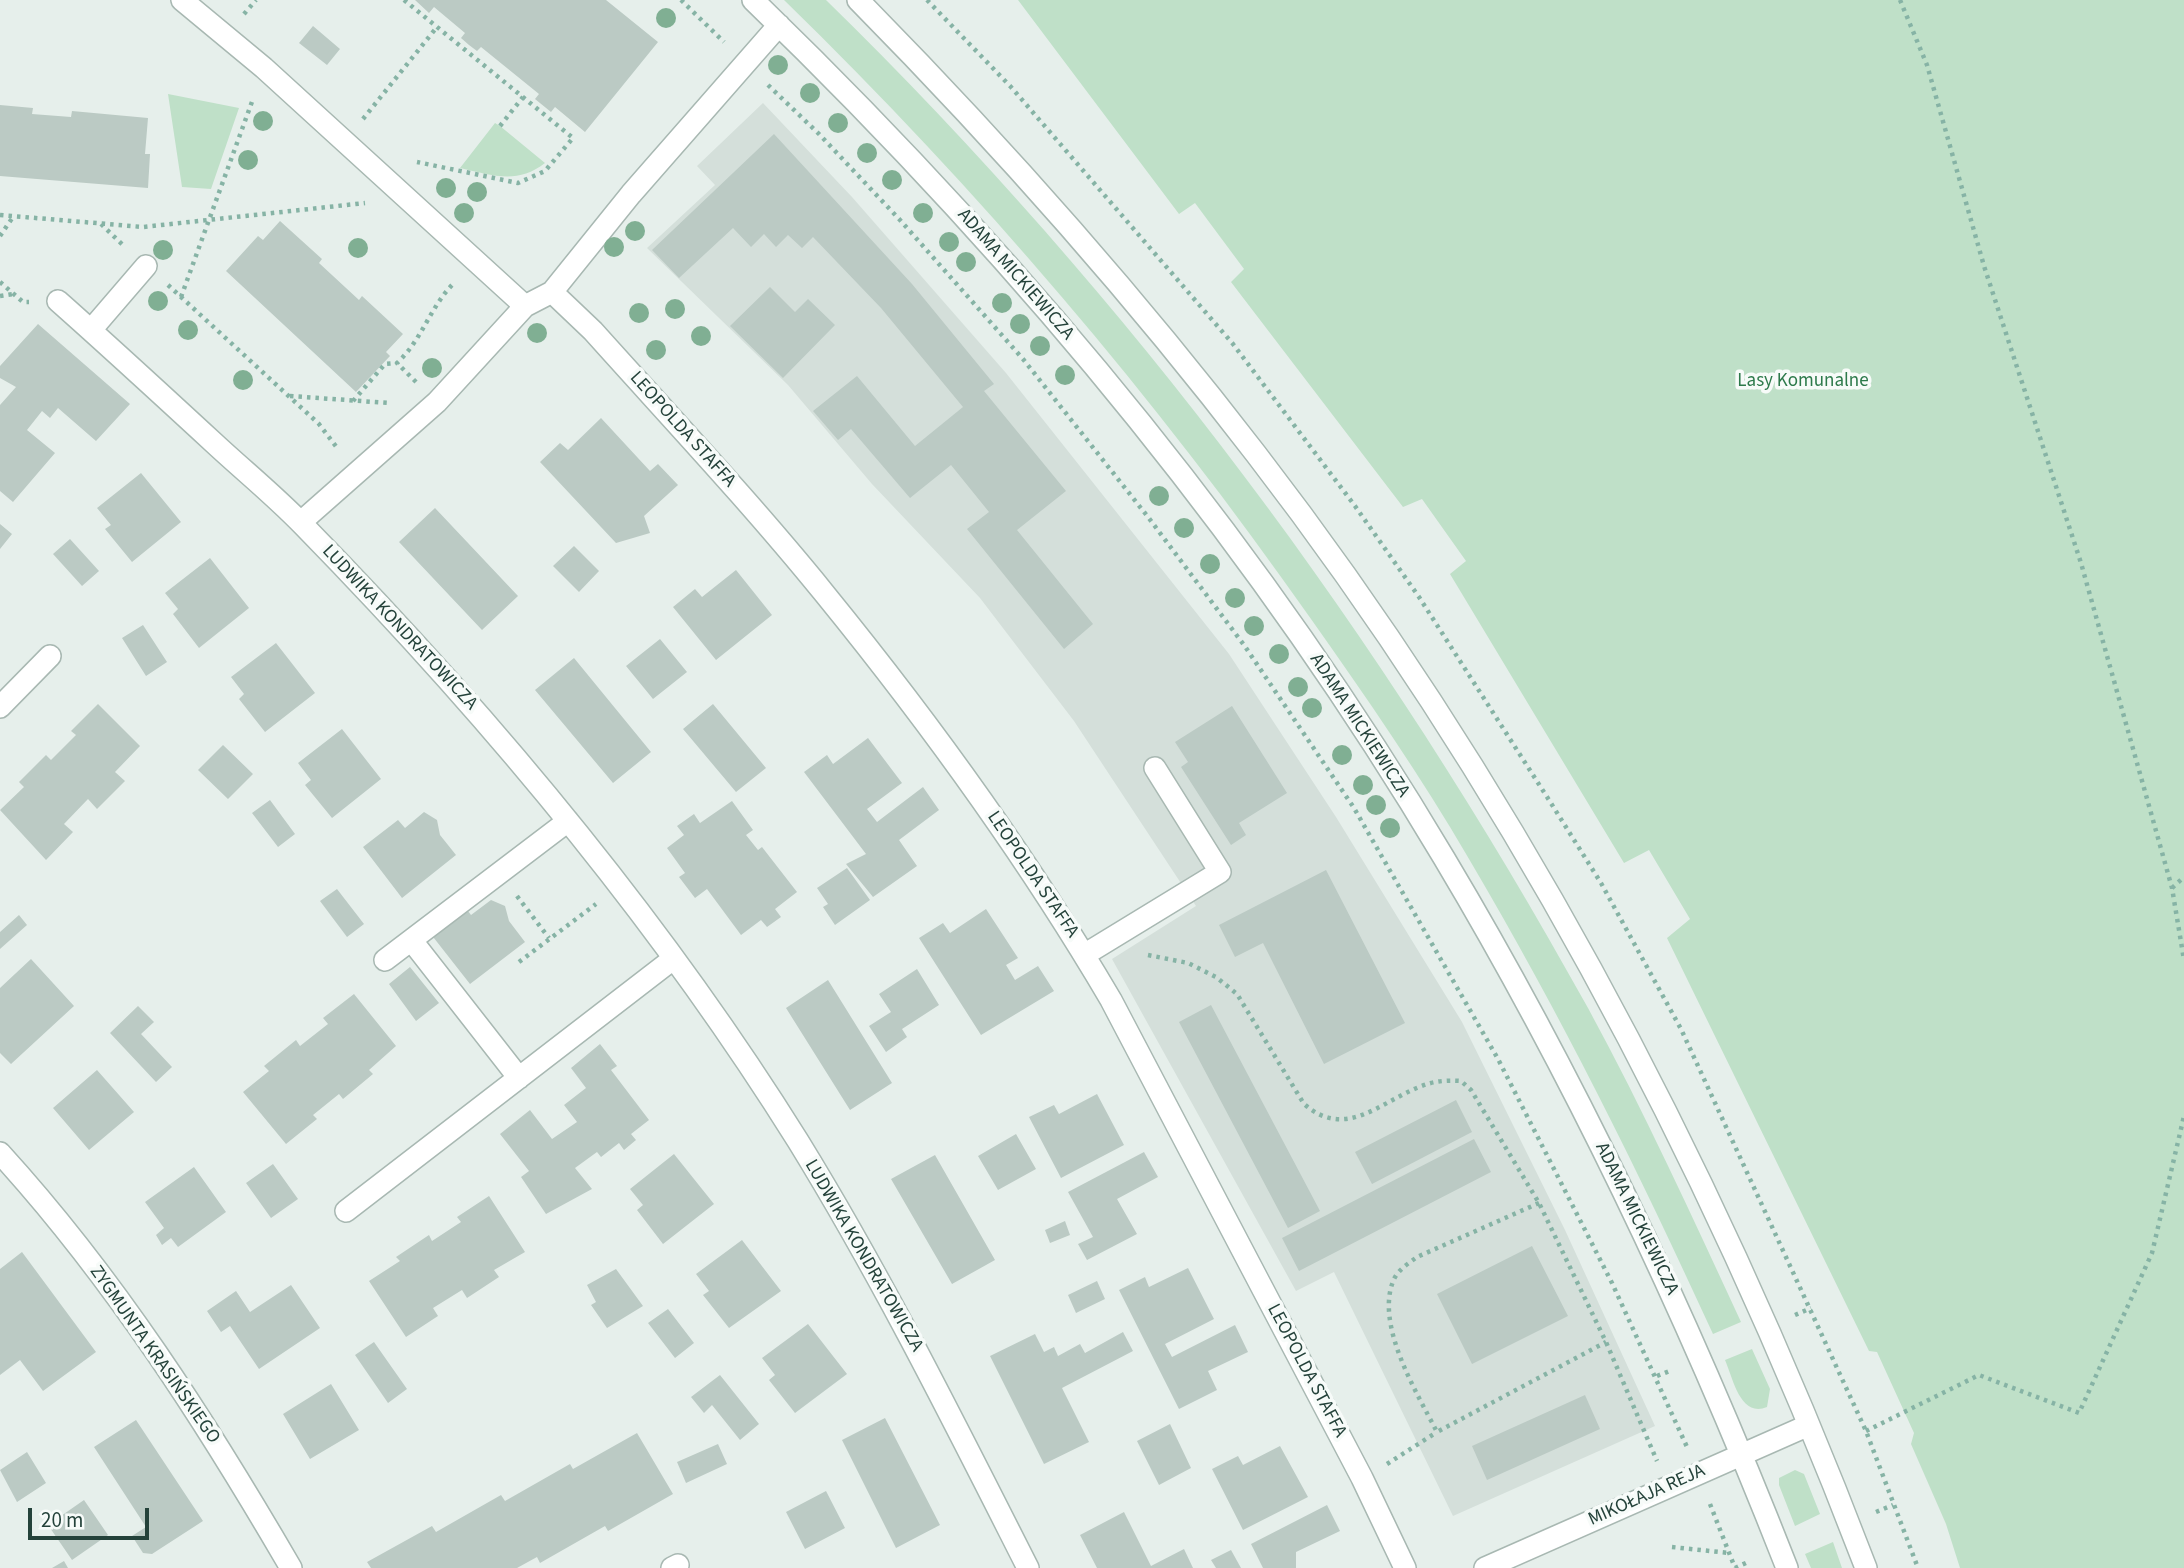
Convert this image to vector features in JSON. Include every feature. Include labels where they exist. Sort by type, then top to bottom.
[{"type":"street","points":[[182,0],[264,68],[525,306]]},
{"type":"street","name":"ADAMA MICKIEWICZA","points":[[753,0],[924,172],[1043,306],[1156,443],[1283,613],[1404,794],[1484,926],[1622,1186],[1701,1357],[1784,1559]]},
{"type":"street","points":[[858,0],[1014,164],[1179,356],[1258,456],[1350,584],[1468,760],[1621,1023],[1693,1167],[1809,1425],[1866,1568]]},
{"type":"street","points":[[301,522],[434,404],[525,306],[552,292],[631,194],[779,25]]},
{"type":"street","points":[[91,330],[146,266]]},
{"type":"street","name":"LEOPOLDA STAFFA","points":[[552,292],[593,331],[824,594],[998,821],[1089,963],[1362,1478],[1405,1568]]},
{"type":"street","name":"LUDWIKA KONDRATOWICZA","points":[[58,301],[301,522],[486,722],[568,821],[673,959],[766,1093],[826,1188],[918,1351],[1028,1568]]},
{"type":"street","points":[[0,707],[50,656]]},
{"type":"street","points":[[1089,963],[1220,872],[1155,768]]},
{"type":"street","points":[[385,960],[568,821]]},
{"type":"street","points":[[412,940],[519,1078]]},
{"type":"street","points":[[346,1211],[673,959]]},
{"type":"street","name":"ZYGMUNTA KRASIŃSKIEGO","points":[[0,1153],[66,1230],[168,1370],[291,1568]]},
{"type":"street","name":"MIKOŁAJA REJA","points":[[1485,1568],[1809,1425]]},
{"type":"path","points":[[382,176],[399,158],[508,183],[536,177],[573,138],[404,0]]},
{"type":"path","points":[[681,0],[820,134],[1023,359],[1148,517],[1244,645],[1353,808],[1402,888],[1554,1162],[1657,1377],[1735,1568],[1784,1559]]},
{"type":"path","points":[[1900,0],[1927,65],[1984,266],[2081,563],[2172,888],[2184,960]]},
{"type":"path","points":[[384,93],[437,27]]},
{"type":"path","points":[[181,297],[264,68]]},
{"type":"path","points":[[500,126],[523,97]]},
{"type":"path","points":[[0,215],[143,227],[407,198]]},
{"type":"path","points":[[0,236],[14,216]]},
{"type":"path","points":[[100,223],[320,424],[356,474]]},
{"type":"path","points":[[354,401],[385,365],[397,363],[413,348],[442,294],[475,262]]},
{"type":"path","points":[[0,296],[14,294]]},
{"type":"path","points":[[397,363],[434,404]]},
{"type":"path","points":[[289,396],[434,404]]},
{"type":"path","points":[[499,873],[550,938]]},
{"type":"path","points":[[2172,888],[2184,877]]},
{"type":"path","points":[[519,962],[597,904]]},
{"type":"path","points":[[1089,963],[1138,954],[1188,963],[1216,977],[1237,994],[1304,1104],[1316,1115],[1329,1120],[1356,1119],[1418,1087],[1440,1080],[1461,1081],[1471,1090],[1539,1203],[1606,1342],[1667,1486]]},
{"type":"path","points":[[1866,1430],[1979,1374],[2079,1413],[2152,1253],[2184,1116]]},
{"type":"path","points":[[1437,1432],[1397,1349],[1391,1313],[1394,1279],[1417,1257],[1539,1203]]},
{"type":"path","points":[[1767,1328],[1811,1308]]},
{"type":"path","points":[[1362,1478],[1437,1432],[1606,1342]]},
{"type":"path","points":[[1657,1377],[1701,1357]]},
{"type":"path","points":[[1849,1522],[1893,1505]]},
{"type":"path","points":[[1672,1547],[1729,1553]]},
{"type":"shaded area","points":[[763,103],[852,197],[1006,373],[1229,654],[1336,817],[1462,1022],[1565,1230],[1655,1426],[1453,1516],[1334,1272],[1296,1291],[1112,959],[1196,906],[1074,721],[980,598],[872,484],[788,385],[647,248],[715,185],[697,166]]},
{"type":"green space","points":[[784,0],[826,0],[938,114],[1045,231],[1147,352],[1244,476],[1337,604],[1425,735],[1509,870],[1588,1008],[1648,1125],[1741,1322],[1713,1334],[1597,1094],[1503,917],[1393,737],[1252,536],[1127,375],[1062,297],[927,146]]},
{"type":"green space","name":"Lasy Komunalne","points":[[1018,0],[2184,0],[2184,1568],[1960,1568],[1946,1524],[1911,1444],[1914,1433],[1877,1352],[1869,1351],[1667,938],[1690,919],[1649,850],[1624,863],[1450,574],[1466,561],[1422,499],[1403,507],[1231,282],[1244,269],[1195,203],[1179,214]]},
{"type":"green space","points":[[168,94],[239,108],[211,189],[182,187]]},
{"type":"green space","points":[[495,123],[545,163],[535,170],[514,176],[460,168]]},
{"type":"green space","points":[[1752,1349],[1770,1389],[1767,1407],[1758,1409],[1744,1402],[1725,1360]]},
{"type":"green space","points":[[1795,1470],[1804,1474],[1820,1514],[1795,1526],[1779,1485],[1779,1478]]},
{"type":"green space","points":[[1833,1542],[1842,1568],[1811,1568],[1805,1554]]},
{"type":"building","points":[[415,0],[606,0],[658,42],[585,132],[555,107],[551,112],[535,99],[539,94],[481,47],[477,51],[469,45],[461,38],[465,33],[434,7],[429,13]]},
{"type":"building","points":[[313,26],[340,49],[327,65],[299,43]]},
{"type":"building","points":[[0,105],[33,108],[32,114],[71,117],[72,111],[148,118],[145,154],[150,154],[148,188],[0,176]]},
{"type":"building","points":[[774,134],[912,284],[994,384],[984,391],[1066,491],[1017,530],[1093,624],[1064,649],[967,529],[989,512],[951,465],[910,498],[851,429],[838,440],[813,411],[857,376],[915,446],[963,407],[881,308],[813,237],[802,248],[788,235],[776,247],[764,234],[751,247],[733,228],[679,278],[652,250]]},
{"type":"building","points":[[280,221],[322,259],[319,263],[359,300],[362,296],[403,334],[386,352],[390,356],[356,392],[226,271],[258,236],[263,240]]},
{"type":"building","points":[[770,287],[795,312],[808,299],[835,325],[783,378],[730,326]]},
{"type":"building","points":[[38,324],[130,404],[96,441],[58,408],[50,418],[42,411],[27,430],[55,453],[13,502],[0,491],[0,405],[16,387],[0,378],[0,366]]},
{"type":"building","points":[[601,418],[650,471],[658,464],[678,485],[644,516],[650,533],[616,543],[540,462],[560,443],[568,450]]},
{"type":"building","points":[[141,473],[181,522],[132,562],[105,529],[111,525],[97,508]]},
{"type":"building","points":[[435,508],[518,596],[482,630],[399,542]]},
{"type":"building","points":[[0,524],[12,534],[0,549]]},
{"type":"building","points":[[70,539],[99,571],[82,586],[53,554]]},
{"type":"building","points":[[574,546],[599,571],[579,592],[553,566]]},
{"type":"building","points":[[210,558],[249,608],[199,648],[173,614],[178,609],[165,593]]},
{"type":"building","points":[[736,570],[772,615],[716,660],[673,607],[695,589],[702,597]]},
{"type":"building","points":[[143,625],[167,662],[146,676],[122,638]]},
{"type":"building","points":[[660,639],[687,672],[653,699],[626,666]]},
{"type":"building","points":[[276,643],[315,693],[265,732],[239,699],[244,694],[231,677]]},
{"type":"building","points":[[574,658],[651,752],[613,783],[535,690]]},
{"type":"building","points":[[98,704],[140,746],[115,772],[125,781],[97,809],[88,799],[64,824],[73,832],[46,860],[0,810],[24,787],[19,782],[46,755],[51,760],[76,735],[71,731]]},
{"type":"building","points":[[713,704],[766,768],[736,792],[683,729]]},
{"type":"building","points":[[1232,706],[1287,793],[1239,823],[1246,835],[1231,845],[1181,767],[1188,762],[1175,742]]},
{"type":"building","points":[[342,729],[381,779],[332,818],[305,785],[311,780],[298,763]]},
{"type":"building","points":[[868,738],[902,783],[867,809],[877,822],[923,787],[939,810],[899,840],[917,866],[873,897],[846,864],[866,854],[804,772],[827,755],[833,764]]},
{"type":"building","points":[[223,745],[253,774],[228,799],[198,770]]},
{"type":"building","points":[[270,800],[295,834],[278,847],[252,813]]},
{"type":"building","points":[[732,801],[753,830],[746,835],[758,850],[762,847],[797,892],[775,909],[781,917],[767,927],[761,920],[741,935],[707,889],[695,898],[679,877],[685,873],[667,848],[684,835],[677,826],[694,814],[700,823]]},
{"type":"building","points":[[424,812],[437,820],[440,835],[456,855],[402,898],[363,847],[398,820],[405,828]]},
{"type":"building","points":[[847,868],[870,900],[835,925],[823,907],[828,904],[817,888]]},
{"type":"building","points":[[1326,870],[1405,1023],[1324,1064],[1263,943],[1235,957],[1219,925]]},
{"type":"building","points":[[337,889],[364,924],[347,937],[320,901]]},
{"type":"building","points":[[491,900],[505,906],[509,921],[525,942],[470,984],[430,933],[465,907],[471,915]]},
{"type":"building","points":[[986,909],[1018,958],[1006,965],[1015,980],[1038,966],[1054,991],[981,1035],[919,938],[943,923],[950,933]]},
{"type":"building","points":[[19,915],[27,925],[0,949],[0,932]]},
{"type":"building","points":[[31,959],[74,1006],[11,1064],[0,1053],[0,988]]},
{"type":"building","points":[[410,967],[439,1003],[416,1021],[389,984]]},
{"type":"building","points":[[917,969],[939,1005],[902,1029],[907,1037],[886,1052],[869,1026],[891,1012],[879,994]]},
{"type":"building","points":[[828,980],[892,1083],[850,1110],[786,1008]]},
{"type":"building","points":[[354,994],[396,1046],[369,1070],[373,1074],[343,1099],[339,1094],[313,1115],[317,1119],[286,1144],[243,1092],[269,1071],[264,1066],[296,1040],[300,1046],[328,1024],[323,1018]]},
{"type":"building","points":[[1211,1005],[1320,1211],[1288,1228],[1179,1022]]},
{"type":"building","points":[[138,1006],[154,1022],[141,1034],[172,1067],[156,1082],[110,1033]]},
{"type":"building","points":[[600,1044],[617,1066],[611,1070],[649,1120],[631,1134],[636,1140],[624,1150],[619,1143],[601,1157],[597,1152],[575,1168],[592,1189],[546,1214],[521,1177],[529,1171],[500,1134],[530,1110],[552,1139],[577,1122],[564,1105],[586,1088],[571,1068]]},
{"type":"building","points":[[97,1070],[134,1112],[89,1150],[53,1108]]},
{"type":"building","points":[[1097,1094],[1124,1145],[1061,1178],[1029,1117],[1054,1105],[1059,1114]]},
{"type":"building","points":[[1456,1100],[1472,1132],[1372,1184],[1355,1152]]},
{"type":"building","points":[[1016,1134],[1036,1169],[998,1190],[978,1156]]},
{"type":"building","points":[[1474,1139],[1491,1172],[1299,1271],[1282,1238]]},
{"type":"building","points":[[1144,1152],[1158,1177],[1117,1199],[1137,1234],[1087,1260],[1078,1244],[1093,1237],[1068,1192]]},
{"type":"building","points":[[674,1154],[714,1204],[663,1244],[637,1210],[643,1205],[630,1189]]},
{"type":"building","points":[[935,1155],[995,1260],[952,1284],[891,1179]]},
{"type":"building","points":[[273,1164],[298,1199],[271,1218],[246,1183]]},
{"type":"building","points":[[194,1167],[226,1212],[178,1247],[171,1238],[162,1245],[156,1235],[164,1228],[145,1202]]},
{"type":"building","points":[[489,1196],[525,1252],[494,1270],[499,1277],[467,1298],[462,1290],[433,1308],[438,1316],[406,1337],[369,1281],[400,1261],[396,1257],[429,1235],[432,1241],[461,1222],[457,1217]]},
{"type":"building","points":[[1065,1221],[1070,1235],[1050,1243],[1045,1230]]},
{"type":"building","points":[[742,1240],[781,1291],[729,1328],[703,1295],[709,1291],[696,1274]]},
{"type":"building","points":[[1532,1246],[1568,1316],[1472,1364],[1437,1294]]},
{"type":"building","points":[[22,1252],[96,1352],[43,1391],[20,1360],[0,1375],[0,1269]]},
{"type":"building","points":[[1188,1268],[1214,1319],[1165,1344],[1172,1357],[1235,1325],[1248,1352],[1208,1371],[1217,1390],[1179,1409],[1119,1290],[1145,1277],[1149,1287]]},
{"type":"building","points":[[616,1269],[643,1306],[607,1328],[591,1305],[596,1302],[587,1285]]},
{"type":"building","points":[[1097,1281],[1105,1299],[1076,1313],[1068,1295]]},
{"type":"building","points":[[291,1285],[320,1328],[259,1369],[230,1326],[221,1332],[207,1311],[236,1291],[250,1312]]},
{"type":"building","points":[[668,1309],[694,1343],[675,1358],[648,1323]]},
{"type":"building","points":[[808,1324],[847,1374],[795,1413],[769,1380],[775,1375],[762,1358]]},
{"type":"building","points":[[1123,1332],[1133,1351],[1062,1388],[1089,1442],[1044,1464],[990,1356],[1035,1334],[1044,1352],[1054,1347],[1058,1356],[1080,1344],[1085,1353]]},
{"type":"building","points":[[374,1342],[407,1389],[388,1403],[355,1355]]},
{"type":"building","points":[[720,1375],[759,1424],[740,1440],[712,1405],[704,1413],[691,1397]]},
{"type":"building","points":[[331,1384],[359,1430],[310,1459],[283,1414]]},
{"type":"building","points":[[1585,1395],[1600,1429],[1487,1480],[1472,1446]]},
{"type":"building","points":[[885,1418],[940,1525],[896,1548],[842,1440]]},
{"type":"building","points":[[136,1420],[203,1521],[152,1554],[143,1553],[132,1536],[146,1527],[94,1447]]},
{"type":"building","points":[[1170,1424],[1191,1468],[1159,1485],[1137,1441]]},
{"type":"building","points":[[637,1433],[673,1494],[608,1531],[605,1526],[540,1563],[537,1557],[517,1568],[371,1568],[367,1562],[432,1526],[436,1532],[501,1495],[505,1501],[570,1464],[573,1469]]},
{"type":"building","points":[[718,1444],[727,1464],[686,1483],[677,1462]]},
{"type":"building","points":[[1280,1446],[1308,1497],[1243,1530],[1212,1469],[1238,1456],[1243,1465]]},
{"type":"building","points":[[27,1452],[46,1483],[17,1502],[0,1470]]},
{"type":"building","points":[[826,1491],[845,1528],[805,1549],[786,1512]]},
{"type":"building","points":[[84,1500],[108,1535],[72,1560],[48,1525]]},
{"type":"building","points":[[1327,1505],[1340,1531],[1296,1552],[1296,1568],[1263,1568],[1251,1544]]},
{"type":"building","points":[[1124,1512],[1151,1566],[1184,1549],[1193,1568],[1097,1568],[1080,1535]]},
{"type":"building","points":[[1231,1550],[1241,1568],[1216,1568],[1211,1560]]},
{"type":"building","points":[[64,1561],[68,1568],[52,1568]]}]
